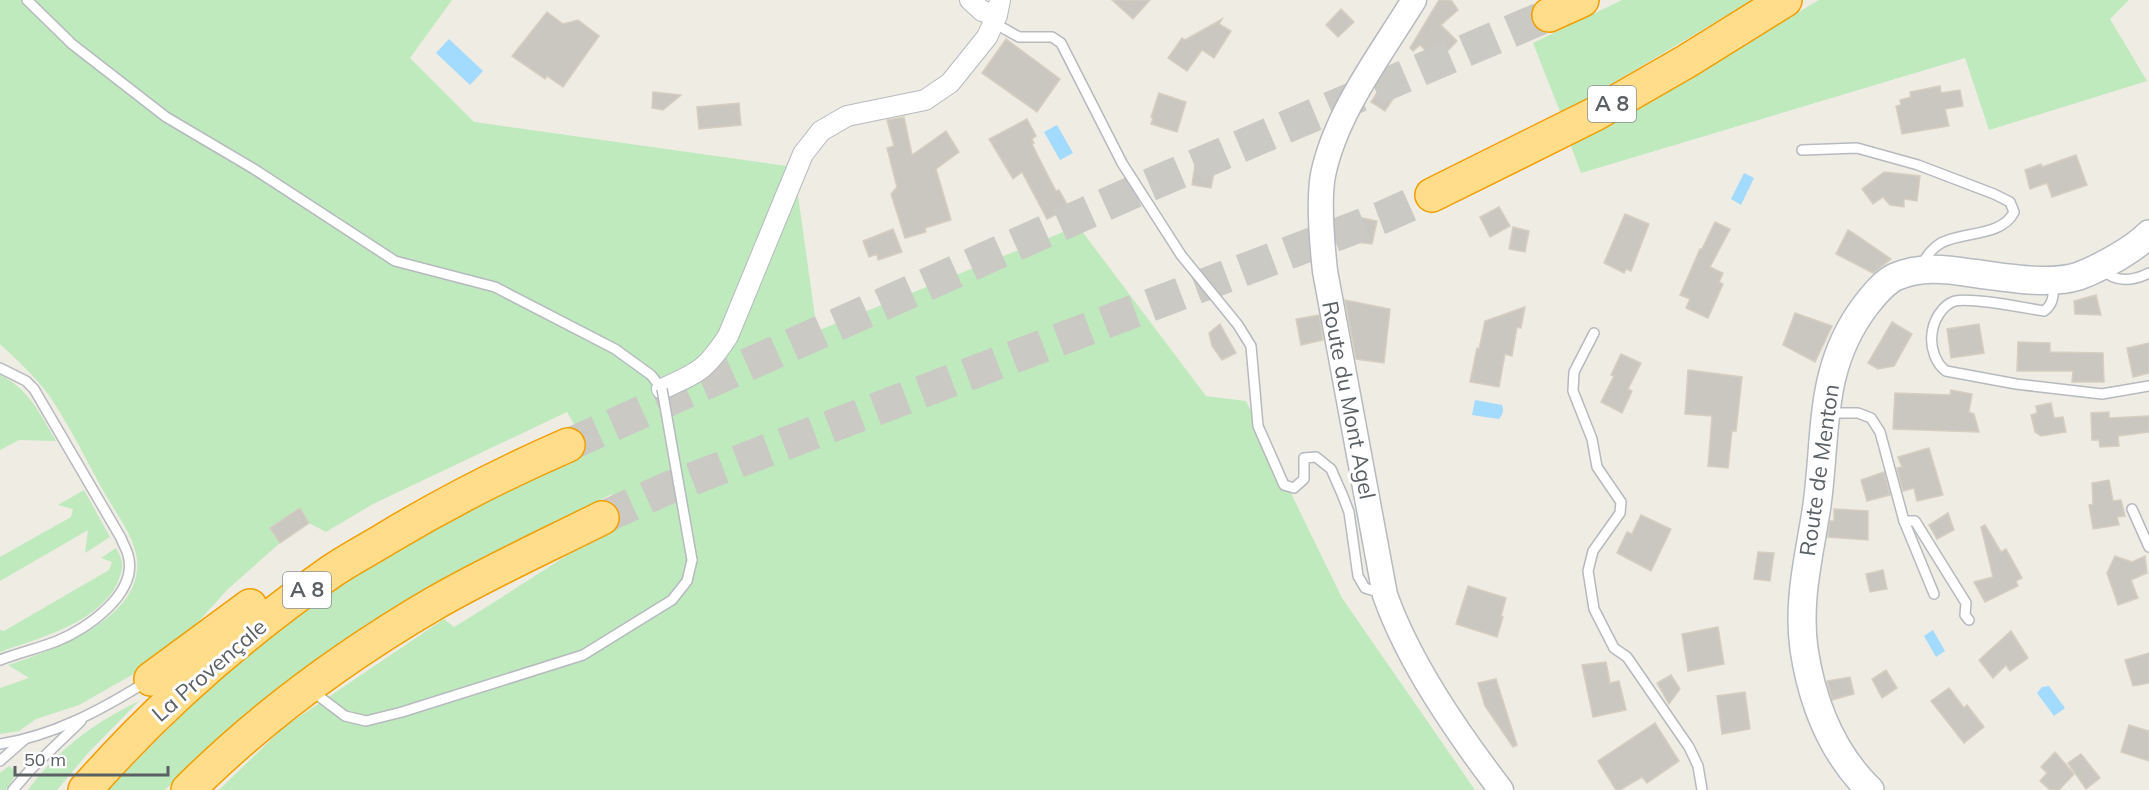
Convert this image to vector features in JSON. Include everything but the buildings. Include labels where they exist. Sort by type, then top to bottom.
[{"type":"highway","points":[[1549,15],[1582,0]]},
{"type":"highway","name":"A 8","points":[[1432,195],[1595,114],[1687,61],[1785,0]]},
{"type":"highway","name":"La Provençale","points":[[85,790],[127,742],[188,684],[233,646],[334,570],[505,472],[568,445]]},
{"type":"highway","points":[[188,790],[217,761],[276,711],[355,654],[435,603],[602,518]]},
{"type":"highway","points":[[152,679],[294,574],[331,552],[365,537],[413,523]]},
{"type":"main road","name":"Route de Menton","points":[[1870,790],[1837,750],[1820,712],[1804,648],[1801,614],[1804,574],[1819,490],[1824,413],[1829,384],[1839,351],[1860,313],[1876,291],[1894,278],[1918,270],[1938,268],[2017,279],[2054,279],[2077,276],[2100,267],[2129,251],[2149,234]]},
{"type":"street","points":[[662,389],[704,368],[728,336],[803,154],[821,131],[847,117],[925,100],[950,83],[987,37],[997,13],[982,11],[970,0]]},
{"type":"street","name":"Route du Mont Agel","points":[[1414,0],[1342,117],[1323,176],[1321,226],[1324,271],[1385,595],[1395,623],[1413,657],[1456,729],[1500,790]]},
{"type":"lane","points":[[27,0],[72,44],[166,117],[254,170],[395,261],[505,292],[615,349],[651,375],[662,389],[692,560],[687,581],[672,600],[583,655],[402,712],[366,721],[345,716],[308,688]]},
{"type":"lane","points":[[997,13],[1019,37],[1052,37],[1061,43],[1122,163],[1181,255],[1238,325],[1251,346],[1258,426],[1284,485],[1294,488],[1304,479],[1304,458],[1316,457],[1331,469],[1348,512],[1358,576],[1365,588],[1385,595]]},
{"type":"lane","points":[[1802,150],[1857,148],[1918,165],[2010,202],[2014,212],[2010,219],[1997,227],[1942,242],[1930,251],[1918,270]]},
{"type":"lane","points":[[2100,267],[2115,279],[2130,280],[2149,273]]},
{"type":"lane","points":[[2054,279],[2053,299],[2044,311],[1972,301],[1957,301],[1949,304],[1933,324],[1931,338],[1938,365],[1946,371],[2016,384],[2102,394],[2149,386]]},
{"type":"lane","points":[[1594,333],[1574,372],[1572,391],[1592,439],[1597,467],[1621,502],[1620,513],[1593,551],[1588,571],[1594,609],[1614,648],[1627,657],[1689,747],[1698,766],[1702,790]]},
{"type":"lane","points":[[0,368],[26,381],[34,389],[121,538],[129,557],[128,580],[120,595],[102,614],[59,640],[0,660]]},
{"type":"lane","points":[[1824,413],[1858,413],[1871,418],[1880,432],[1904,521],[1934,594]]},
{"type":"lane","points":[[2132,509],[2149,547]]},
{"type":"lane","points":[[1904,521],[1915,521],[1966,603],[1965,615],[1969,620]]},
{"type":"lane","points":[[0,744],[27,738],[85,718],[152,679]]},
{"type":"lane","points":[[13,790],[31,769],[85,718]]},
{"type":"lane","points":[[0,761],[27,738]]},
{"type":"green space","points":[[0,0],[452,0],[410,58],[474,122],[794,167],[817,331],[1078,226],[1206,396],[1246,401],[1342,598],[1475,790],[219,790],[284,727],[444,619],[454,627],[624,521],[612,494],[466,567],[387,614],[200,756],[165,790],[107,790],[208,689],[298,615],[376,562],[472,506],[587,447],[567,412],[373,504],[326,532],[309,523],[300,509],[270,528],[280,543],[228,589],[198,622],[132,675],[79,705],[36,719],[19,731],[0,734],[0,688],[29,678],[8,665],[70,641],[111,615],[126,599],[135,580],[137,559],[126,529],[55,404],[37,380],[0,344]]},
{"type":"green space","points":[[1622,0],[1752,0],[1561,114],[1533,43]]},
{"type":"green space","points":[[1819,0],[2129,0],[2110,19],[2147,81],[1989,130],[1965,58],[1581,173],[1571,146]]},
{"type":"green space","points":[[0,375],[19,387],[26,395],[56,441],[19,440],[0,450]]},
{"type":"green space","points":[[84,490],[110,537],[85,553],[88,530],[0,581],[0,557],[71,517],[73,509],[58,505]]},
{"type":"green space","points":[[116,548],[122,561],[119,579],[111,594],[99,607],[85,617],[51,634],[0,652],[0,630],[4,631],[109,570],[112,562],[101,558]]},
{"type":"green space","points":[[139,701],[88,753],[57,790],[28,790],[51,762],[78,738],[107,718]]},
{"type":"green space","points":[[9,766],[14,770],[15,776],[6,790],[0,790],[0,773]]},
{"type":"water","points":[[449,39],[483,71],[470,85],[436,53]]},
{"type":"water","points":[[1057,125],[1073,153],[1060,160],[1044,132]]},
{"type":"water","points":[[1744,173],[1754,178],[1741,205],[1731,199]]},
{"type":"water","points":[[1475,400],[1502,405],[1503,411],[1499,419],[1472,415]]},
{"type":"water","points":[[1933,630],[1945,651],[1936,657],[1924,636]]},
{"type":"water","points":[[2049,686],[2065,708],[2054,716],[2037,693],[2042,687]]},
{"type":"tunnel","points":[[568,445],[1140,189],[1549,15]]},
{"type":"tunnel","points":[[602,518],[668,488],[1383,217],[1432,195]]}]
